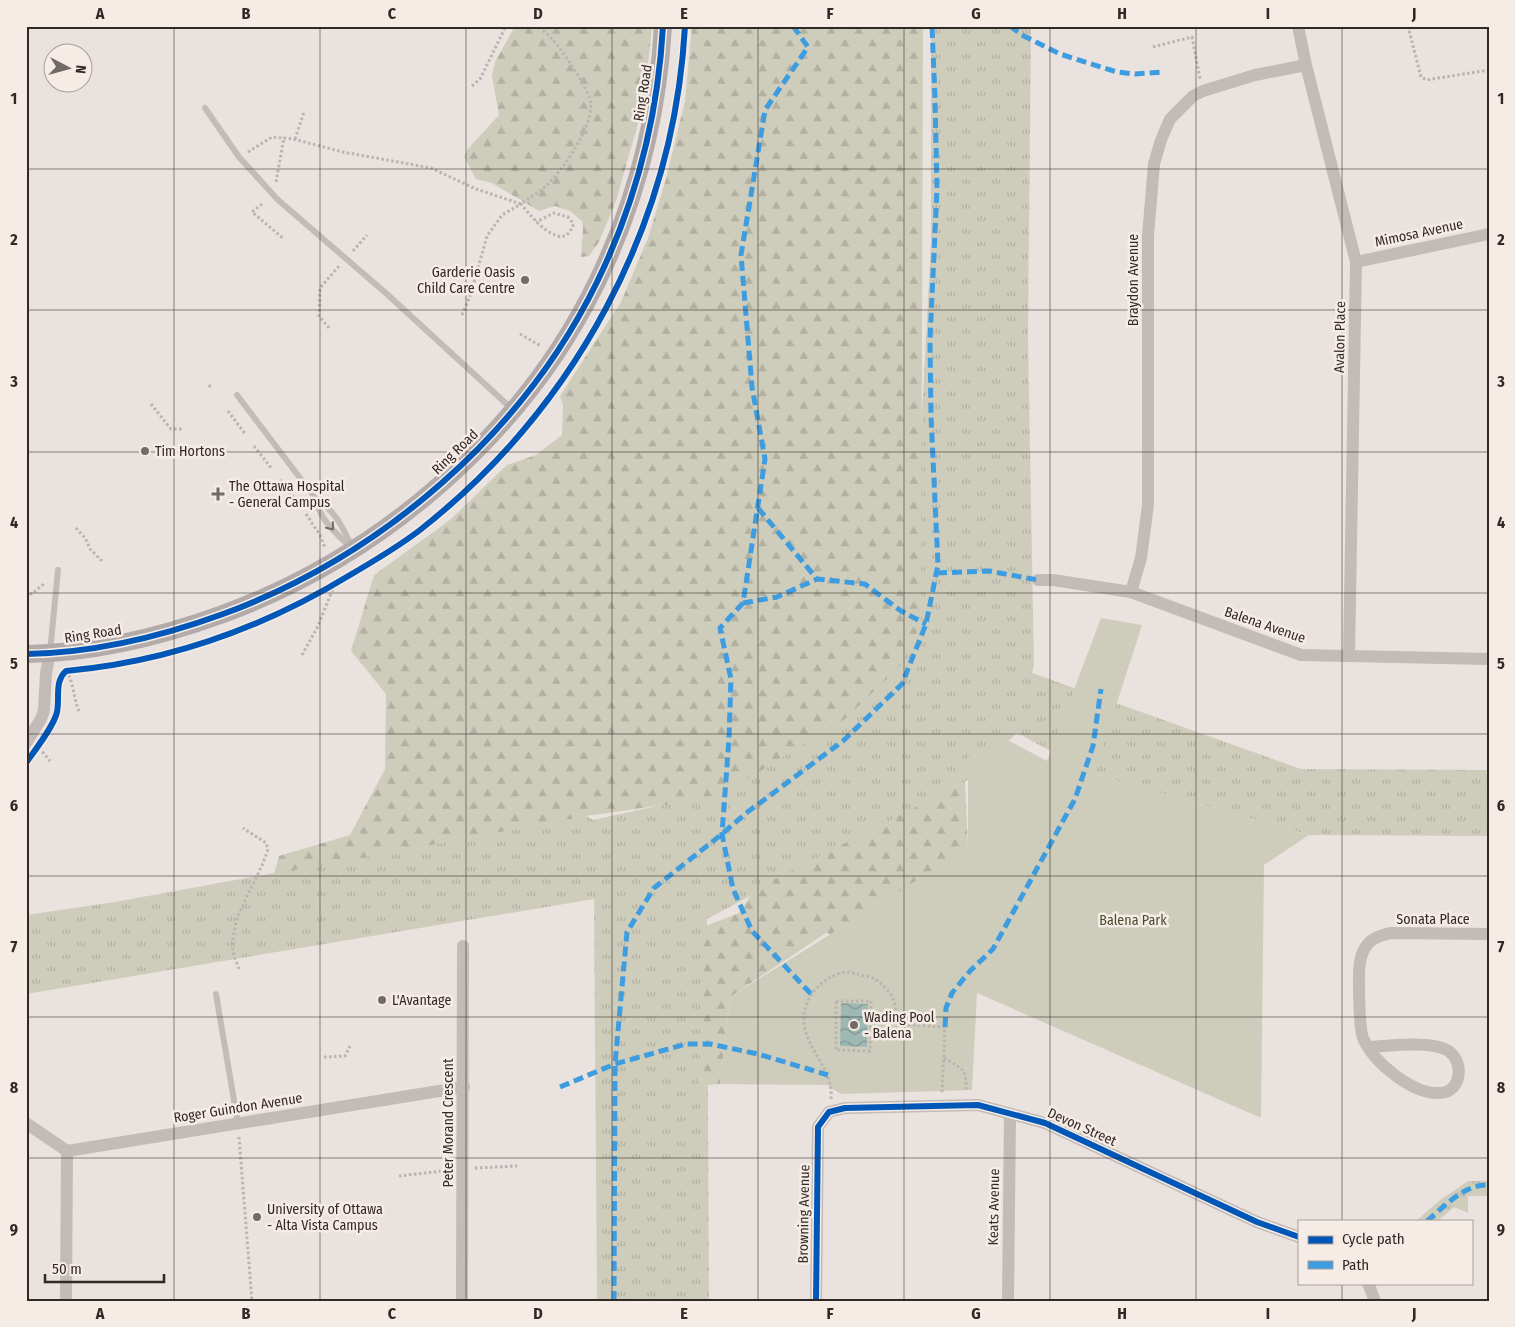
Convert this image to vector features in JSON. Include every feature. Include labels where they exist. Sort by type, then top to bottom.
[{"type":"street","name":"Ring Road","points":[[26,654],[83,650],[144,638],[198,623],[266,597],[354,550],[416,506],[485,441],[537,379],[578,317],[597,282],[619,231],[637,179],[652,122],[661,64],[663,26]]},
{"type":"street","name":"Avalon Place","points":[[1298,26],[1306,65],[1356,262],[1349,656]]},
{"type":"street","name":"Braydon Avenue","points":[[1131,592],[1141,558],[1148,505],[1148,236],[1154,164],[1170,119],[1193,96],[1202,91],[1255,75],[1306,65]]},
{"type":"street","name":"Mimosa Avenue","points":[[1356,262],[1489,234]]},
{"type":"street","name":"Balena Avenue","points":[[1038,580],[1053,580],[1131,592],[1301,655],[1489,659]]},
{"type":"street","points":[[32,747],[46,700],[46,673],[50,653]]},
{"type":"street","name":"Sonata Place","points":[[1369,1047],[1426,1045],[1444,1049],[1452,1053],[1457,1059],[1459,1068],[1454,1086],[1446,1093],[1434,1094],[1424,1091],[1394,1075],[1384,1067],[1369,1047],[1364,1039],[1361,1028],[1360,963],[1363,951],[1368,943],[1374,937],[1390,933],[1489,934]]},
{"type":"street","name":"Peter Morand Crescent","points":[[462,1301],[463,946]]},
{"type":"street","name":"Roger Guindon Avenue","points":[[67,1151],[464,1087]]},
{"type":"street","name":"Devon Street","points":[[829,1112],[845,1108],[978,1105],[1045,1123],[1257,1222],[1298,1237]]},
{"type":"street","name":"Browning Avenue","points":[[816,1301],[818,1127],[829,1112]]},
{"type":"street","name":"Keats Avenue","points":[[1008,1301],[1010,1114]]},
{"type":"street","points":[[26,1123],[67,1151],[66,1301]]},
{"type":"street","points":[[1368,1284],[1375,1301]]},
{"type":"lane","points":[[205,108],[239,157],[277,199],[388,295],[512,410]]},
{"type":"lane","points":[[238,395],[316,499],[328,506],[340,523],[354,550]]},
{"type":"lane","points":[[316,499],[318,510],[332,530],[354,550]]},
{"type":"lane","points":[[50,653],[58,570]]},
{"type":"lane","points":[[216,994],[238,1124]]},
{"type":"path","points":[[472,86],[480,79],[506,26]]},
{"type":"path","points":[[462,315],[470,296],[487,236],[502,214],[521,204],[545,186],[565,163],[589,121],[591,102],[587,91],[572,66],[551,38],[537,26]]},
{"type":"path","points":[[1418,26],[1408,27],[1419,74],[1424,78],[1432,79],[1489,70]]},
{"type":"path","points":[[1153,47],[1192,37],[1202,91]]},
{"type":"path","points":[[295,139],[304,112]]},
{"type":"path","points":[[239,157],[272,137],[295,139],[343,152],[431,168],[476,189],[521,204],[536,222],[561,237],[568,236],[573,227],[573,223],[568,217],[554,213],[536,222]]},
{"type":"path","points":[[275,190],[284,137]]},
{"type":"path","points":[[262,204],[252,212],[284,239]]},
{"type":"path","points":[[353,252],[367,235]]},
{"type":"path","points":[[329,328],[319,316],[320,288],[340,266]]},
{"type":"path","points":[[520,334],[542,347]]},
{"type":"path","points":[[209,384],[212,389]]},
{"type":"path","points":[[151,404],[171,429],[182,429]]},
{"type":"path","points":[[228,411],[246,435]]},
{"type":"path","points":[[254,446],[272,469]]},
{"type":"path","points":[[280,480],[298,503]]},
{"type":"path","points":[[306,514],[325,548]]},
{"type":"path","points":[[76,528],[85,538],[90,549],[102,561]]},
{"type":"path","points":[[323,592],[346,578]]},
{"type":"path","points":[[26,598],[44,584]]},
{"type":"path","points":[[302,655],[318,626],[336,585]]},
{"type":"path","points":[[60,677],[69,671],[79,711]]},
{"type":"path","points":[[42,739],[32,747],[50,761]]},
{"type":"path","points":[[239,969],[233,952],[234,933],[249,891],[268,849],[266,842],[243,828]]},
{"type":"path","points":[[829,1112],[832,1094],[828,1075],[806,1034],[803,1019],[812,995],[819,985],[837,974],[848,972],[874,978],[893,998],[900,1024],[945,1027],[941,1106]]},
{"type":"path","points":[[836,1001],[871,1001],[871,1021],[870,1051],[836,1050],[836,1001]]},
{"type":"path","points":[[871,1021],[898,1020]]},
{"type":"path","points":[[324,1057],[345,1056],[350,1046]]},
{"type":"path","points":[[944,1058],[960,1068],[967,1076],[966,1105]]},
{"type":"path","points":[[238,1124],[252,1301]]},
{"type":"path","points":[[400,1176],[413,1173],[517,1166]]},
{"type":"green space","points":[[515,26],[652,26],[644,102],[616,201],[599,242],[589,256],[581,257],[582,221],[570,211],[555,206],[539,211],[492,183],[476,179],[464,157],[467,150],[499,115],[492,76],[495,62]]},
{"type":"green space","points":[[692,26],[923,26],[921,624],[902,664],[845,719],[718,797],[587,816],[274,874],[279,856],[350,835],[385,769],[386,694],[351,651],[374,575],[450,520],[507,465],[536,455],[562,435],[563,405],[560,396],[621,302],[648,238],[666,179],[685,101]]},
{"type":"green space","points":[[931,26],[1031,26],[1028,337],[1034,665],[1032,673],[1301,769],[1489,770],[1489,836],[1309,835],[1094,774],[1017,733],[965,782],[707,919],[709,1301],[597,1301],[594,899],[26,994],[26,915],[115,902],[587,816],[593,820],[707,795],[910,643],[931,242]]},
{"type":"green space","name":"Balena Park","points":[[1101,618],[1142,625],[1094,774],[1309,835],[1264,865],[1261,1118],[977,993],[972,1090],[841,1094],[827,1085],[720,1084],[730,997],[968,848],[968,757],[1000,736],[1047,761]]},
{"type":"green space","points":[[965,782],[968,848],[913,952],[826,933],[730,997],[720,1084],[699,1086],[703,927],[739,913],[755,889]]},
{"type":"green space","points":[[1468,1181],[1489,1181],[1489,1196],[1468,1196],[1468,1213],[1454,1207],[1439,1220],[1417,1220],[1440,1200]]},
{"type":"water","name":"Wading Pool - Balena","points":[[841,1003],[868,1004],[867,1047],[840,1046]]},
{"type":"marked path","points":[[793,26],[808,47],[765,110],[741,255],[752,387],[765,459],[743,603],[720,628],[731,679],[722,834],[733,889],[752,931],[812,995]]},
{"type":"marked path","points":[[614,1301],[615,1064],[627,932],[654,888],[745,814],[843,741],[902,684],[926,624],[938,565],[931,416],[930,339],[937,189],[932,26]]},
{"type":"marked path","points":[[1010,26],[1022,35],[1060,54],[1117,72],[1135,74],[1162,72]]},
{"type":"marked path","points":[[758,508],[817,579],[865,584],[901,611],[926,624]]},
{"type":"marked path","points":[[937,573],[989,571],[1038,580]]},
{"type":"marked path","points":[[743,603],[777,597],[817,579]]},
{"type":"marked path","points":[[945,1027],[946,1008],[952,993],[970,971],[993,949],[1075,799],[1093,746],[1101,689]]},
{"type":"marked path","points":[[560,1087],[615,1064],[686,1044],[710,1044],[758,1054],[828,1075]]},
{"type":"marked path","points":[[1428,1220],[1463,1192],[1471,1188],[1489,1185]]},
{"type":"cycle path","points":[[26,654],[76,651],[101,647],[175,630],[223,614],[281,589],[338,559],[391,524],[442,483],[488,439],[530,390],[566,338],[597,282],[611,252],[634,189],[643,157],[656,92],[663,26]]},
{"type":"cycle path","points":[[26,763],[44,738],[55,718],[58,707],[60,680],[66,671],[141,660],[213,640],[283,611],[317,594],[386,554],[420,530],[476,481],[526,427],[570,369],[607,306],[637,240],[661,171],[677,100],[685,26]]},
{"type":"cycle path","points":[[816,1301],[818,1127],[829,1112],[845,1108],[978,1105],[1045,1123],[1257,1222],[1298,1237]]},
{"type":"place","name":"Garderie Oasis Child Care Centre","points":[[525,280]]},
{"type":"place","name":"Tim Hortons","points":[[145,451]]},
{"type":"place","name":"The Ottawa Hospital - General Campus","points":[[218,494]]},
{"type":"place","name":"L'Avantage","points":[[382,1000]]},
{"type":"place","name":"Wading Pool - Balena","points":[[854,1025]]},
{"type":"place","name":"University of Ottawa - Alta Vista Campus","points":[[257,1217]]}]
